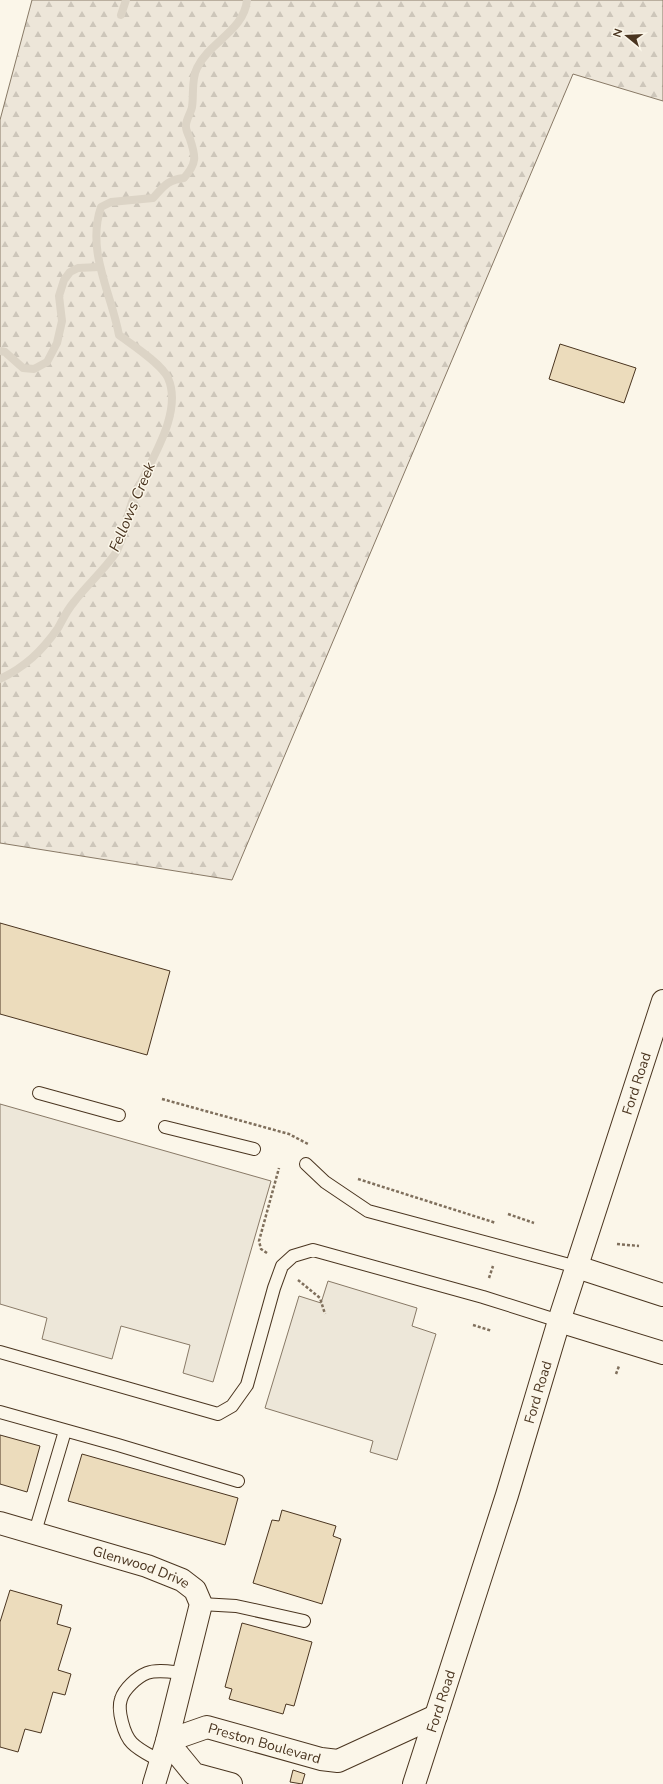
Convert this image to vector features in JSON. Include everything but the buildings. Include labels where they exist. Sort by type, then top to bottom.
[{"type":"street","name":"Ford Road","points":[[414,1784],[507,1495],[559,1321],[663,1001]]},
{"type":"street","points":[[577,1267],[663,1295]]},
{"type":"street","points":[[559,1321],[663,1353]]},
{"type":"street","name":"Glenwood Drive","points":[[0,1523],[35,1532],[146,1566],[182,1580],[195,1590],[201,1604],[164,1751],[154,1784]]},
{"type":"street","name":"Preston Boulevard","points":[[164,1751],[207,1727],[321,1759],[338,1761],[436,1716]]},
{"type":"street","points":[[164,1751],[194,1774],[231,1784]]},
{"type":"lane","points":[[40,1093],[119,1115]]},
{"type":"lane","points":[[165,1127],[254,1150]]},
{"type":"lane","points":[[306,1164],[324,1182],[368,1211],[577,1267]]},
{"type":"lane","points":[[0,1352],[218,1414],[232,1406],[247,1385],[274,1288],[282,1266],[293,1256],[313,1250],[483,1297],[559,1321]]},
{"type":"lane","points":[[0,1412],[238,1481]]},
{"type":"lane","points":[[35,1532],[65,1431]]},
{"type":"lane","points":[[201,1604],[236,1606],[304,1621]]},
{"type":"lane","points":[[164,1751],[141,1750],[130,1742],[122,1723],[120,1699],[128,1686],[147,1673],[165,1671],[184,1673]]},
{"type":"path","points":[[270,1255],[262,1249],[259,1241],[280,1168]]},
{"type":"path","points":[[508,1214],[534,1223]]},
{"type":"path","points":[[617,1244],[639,1246]]},
{"type":"path","points":[[486,1284],[493,1266]]},
{"type":"path","points":[[295,1277],[320,1298],[325,1314]]},
{"type":"path","points":[[474,1325],[492,1331]]},
{"type":"green space","points":[[32,0],[663,0],[663,101],[573,74],[232,880],[0,843],[0,120]]},
{"type":"shaded area","points":[[0,1104],[271,1181],[213,1382],[183,1373],[190,1345],[121,1326],[112,1359],[42,1339],[47,1318],[0,1304]]},
{"type":"shaded area","points":[[328,1281],[417,1308],[412,1326],[436,1334],[397,1460],[370,1452],[373,1441],[265,1408],[299,1296],[321,1303]]},
{"type":"waterway","points":[[121,15],[126,0]]},
{"type":"waterway","name":"Fellows Creek","points":[[0,679],[25,664],[46,644],[72,605],[115,554],[124,533],[134,497],[162,439],[168,423],[172,392],[168,378],[160,367],[119,335],[101,271],[96,240],[97,223],[101,207],[111,202],[153,198],[166,184],[174,180],[184,178],[188,173],[193,164],[194,155],[186,130],[186,125],[192,107],[193,82],[195,73],[202,59],[240,20],[247,0]]},
{"type":"waterway","points":[[0,351],[5,352],[23,368],[34,369],[47,362],[57,343],[62,321],[59,296],[64,280],[70,272],[78,268],[99,267]]}]
